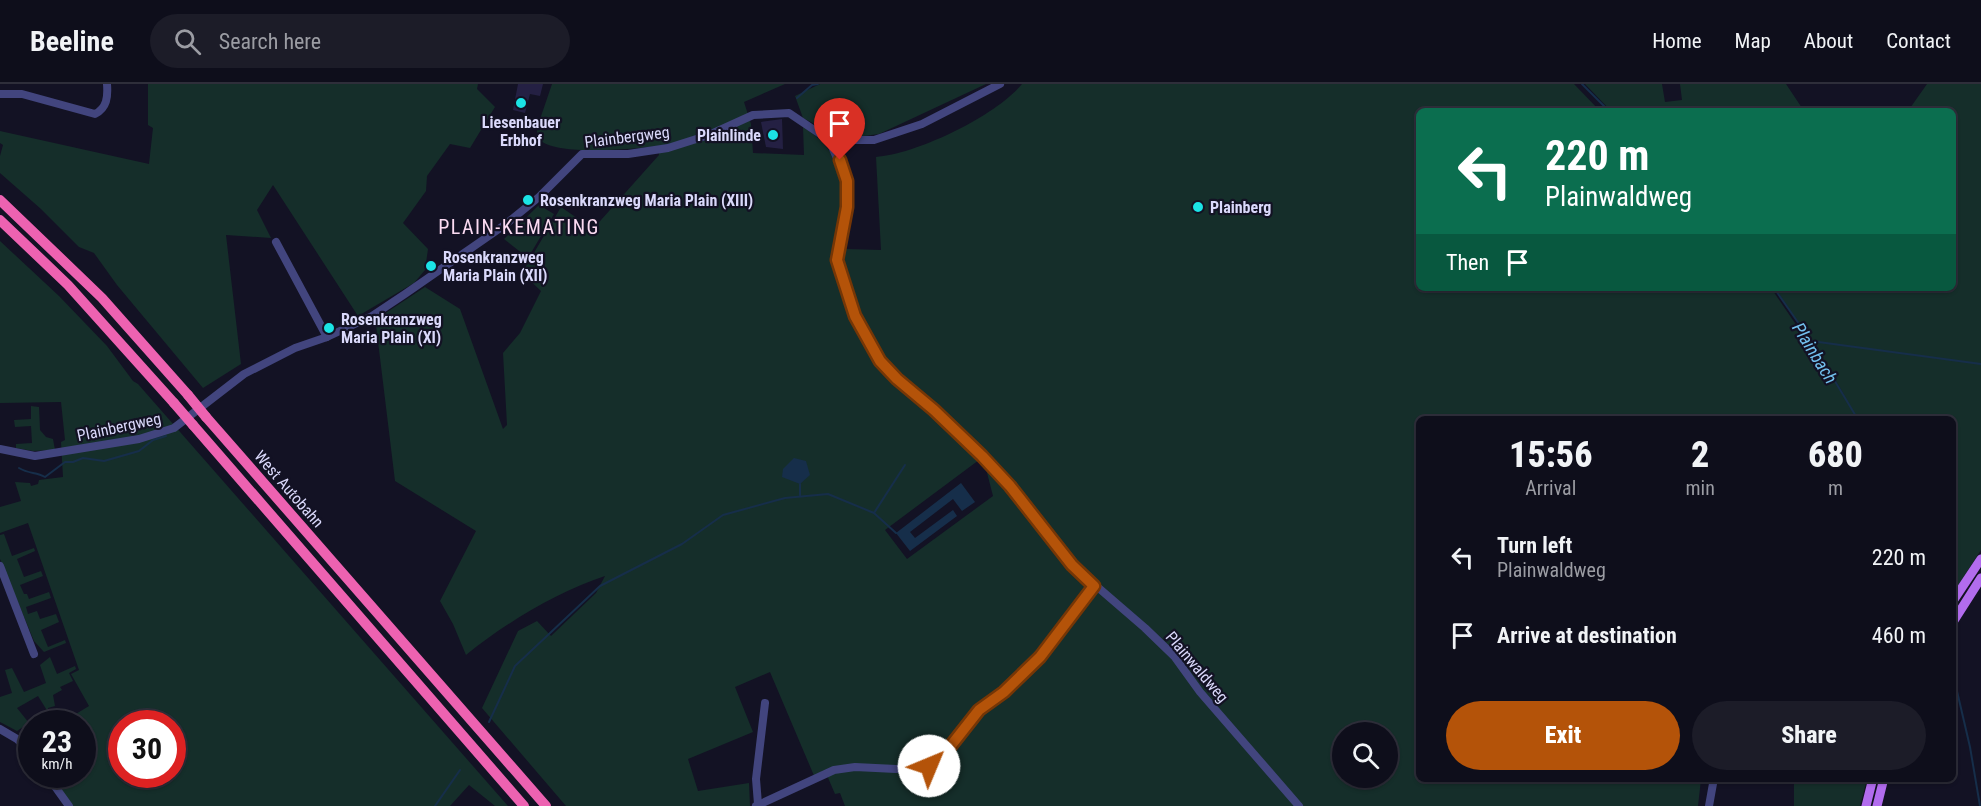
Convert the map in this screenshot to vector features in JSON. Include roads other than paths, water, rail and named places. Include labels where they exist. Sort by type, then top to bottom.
[{"type":"highway","name":"West Autobahn","points":[[0,200],[95,290],[546,806]]},
{"type":"highway","name":"West Autobahn","points":[[0,220],[68,285],[174,403],[524,806]]},
{"type":"main road","points":[[1956,596],[1981,559]]},
{"type":"main road","points":[[1956,617],[1981,578]]},
{"type":"main road","points":[[1866,806],[1872,782]]},
{"type":"main road","points":[[1877,806],[1883,782]]},
{"type":"street","points":[[22,84],[22,94]]},
{"type":"street","points":[[0,94],[22,94],[95,114],[102,111],[108,98],[107,84]]},
{"type":"street","points":[[829,140],[873,140],[922,124],[1000,84]]},
{"type":"street","name":"Plainbergweg","points":[[0,449],[34,456],[139,440],[174,428],[243,374],[295,348],[327,337],[372,316],[506,224],[539,197],[582,154],[628,154],[668,148],[709,135],[753,115],[789,113],[829,140]]},
{"type":"street","name":"Plainwaldweg","points":[[829,140],[847,181],[847,207],[837,260],[855,316],[880,361],[982,456],[1010,486],[1072,565],[1174,656],[1200,692],[1299,806]]},
{"type":"street","points":[[276,242],[327,337]]},
{"type":"street","points":[[0,566],[34,654]]},
{"type":"street","points":[[765,703],[756,779],[757,805],[834,770],[855,766],[896,769],[929,766],[942,757],[979,710],[1004,692],[1040,657],[1094,586]]},
{"type":"street","points":[[0,729],[18,741]]},
{"type":"street","points":[[1709,806],[1713,782]]},
{"type":"street","points":[[56,788],[69,806]]},
{"type":"water","points":[[794,458],[806,461],[810,475],[800,484],[782,477],[783,469]]},
{"type":"water","points":[[961,483],[975,502],[962,511],[953,499],[910,532],[915,538],[953,510],[957,516],[910,551],[896,533]]},
{"type":"waterway","points":[[797,98],[812,85],[818,84]]},
{"type":"waterway","name":"Plainbach","points":[[1582,84],[1606,108]]},
{"type":"waterway","name":"Plainbach","points":[[1776,291],[1811,341],[1856,416]]},
{"type":"waterway","points":[[1811,341],[1981,364]]},
{"type":"waterway","points":[[19,468],[45,477],[65,462],[83,458],[104,461],[139,451],[153,440],[166,436]]},
{"type":"waterway","points":[[874,513],[905,465]]},
{"type":"waterway","points":[[800,484],[800,496]]},
{"type":"waterway","points":[[489,722],[515,666],[600,586],[682,544],[723,515],[785,498],[828,494],[874,513],[896,533]]},
{"type":"waterway","name":"Plainbach","points":[[1956,687],[1970,747],[1980,806]]},
{"type":"waterway","points":[[435,806],[460,770]]},
{"type":"place","name":"Liesenbauer Erbhof","points":[[521,103]]},
{"type":"place","name":"Plainlinde","points":[[773,135]]},
{"type":"place","name":"Rosenkranzweg Maria Plain (XIII)","points":[[528,200]]},
{"type":"place","name":"Plainberg","points":[[1198,207]]},
{"type":"place","name":"Rosenkranzweg Maria Plain (XII)","points":[[431,266]]},
{"type":"place","name":"Rosenkranzweg Maria Plain (XI)","points":[[329,328]]},
{"type":"district","name":"PLAIN-KEMATING","points":[[519,227]]}]
